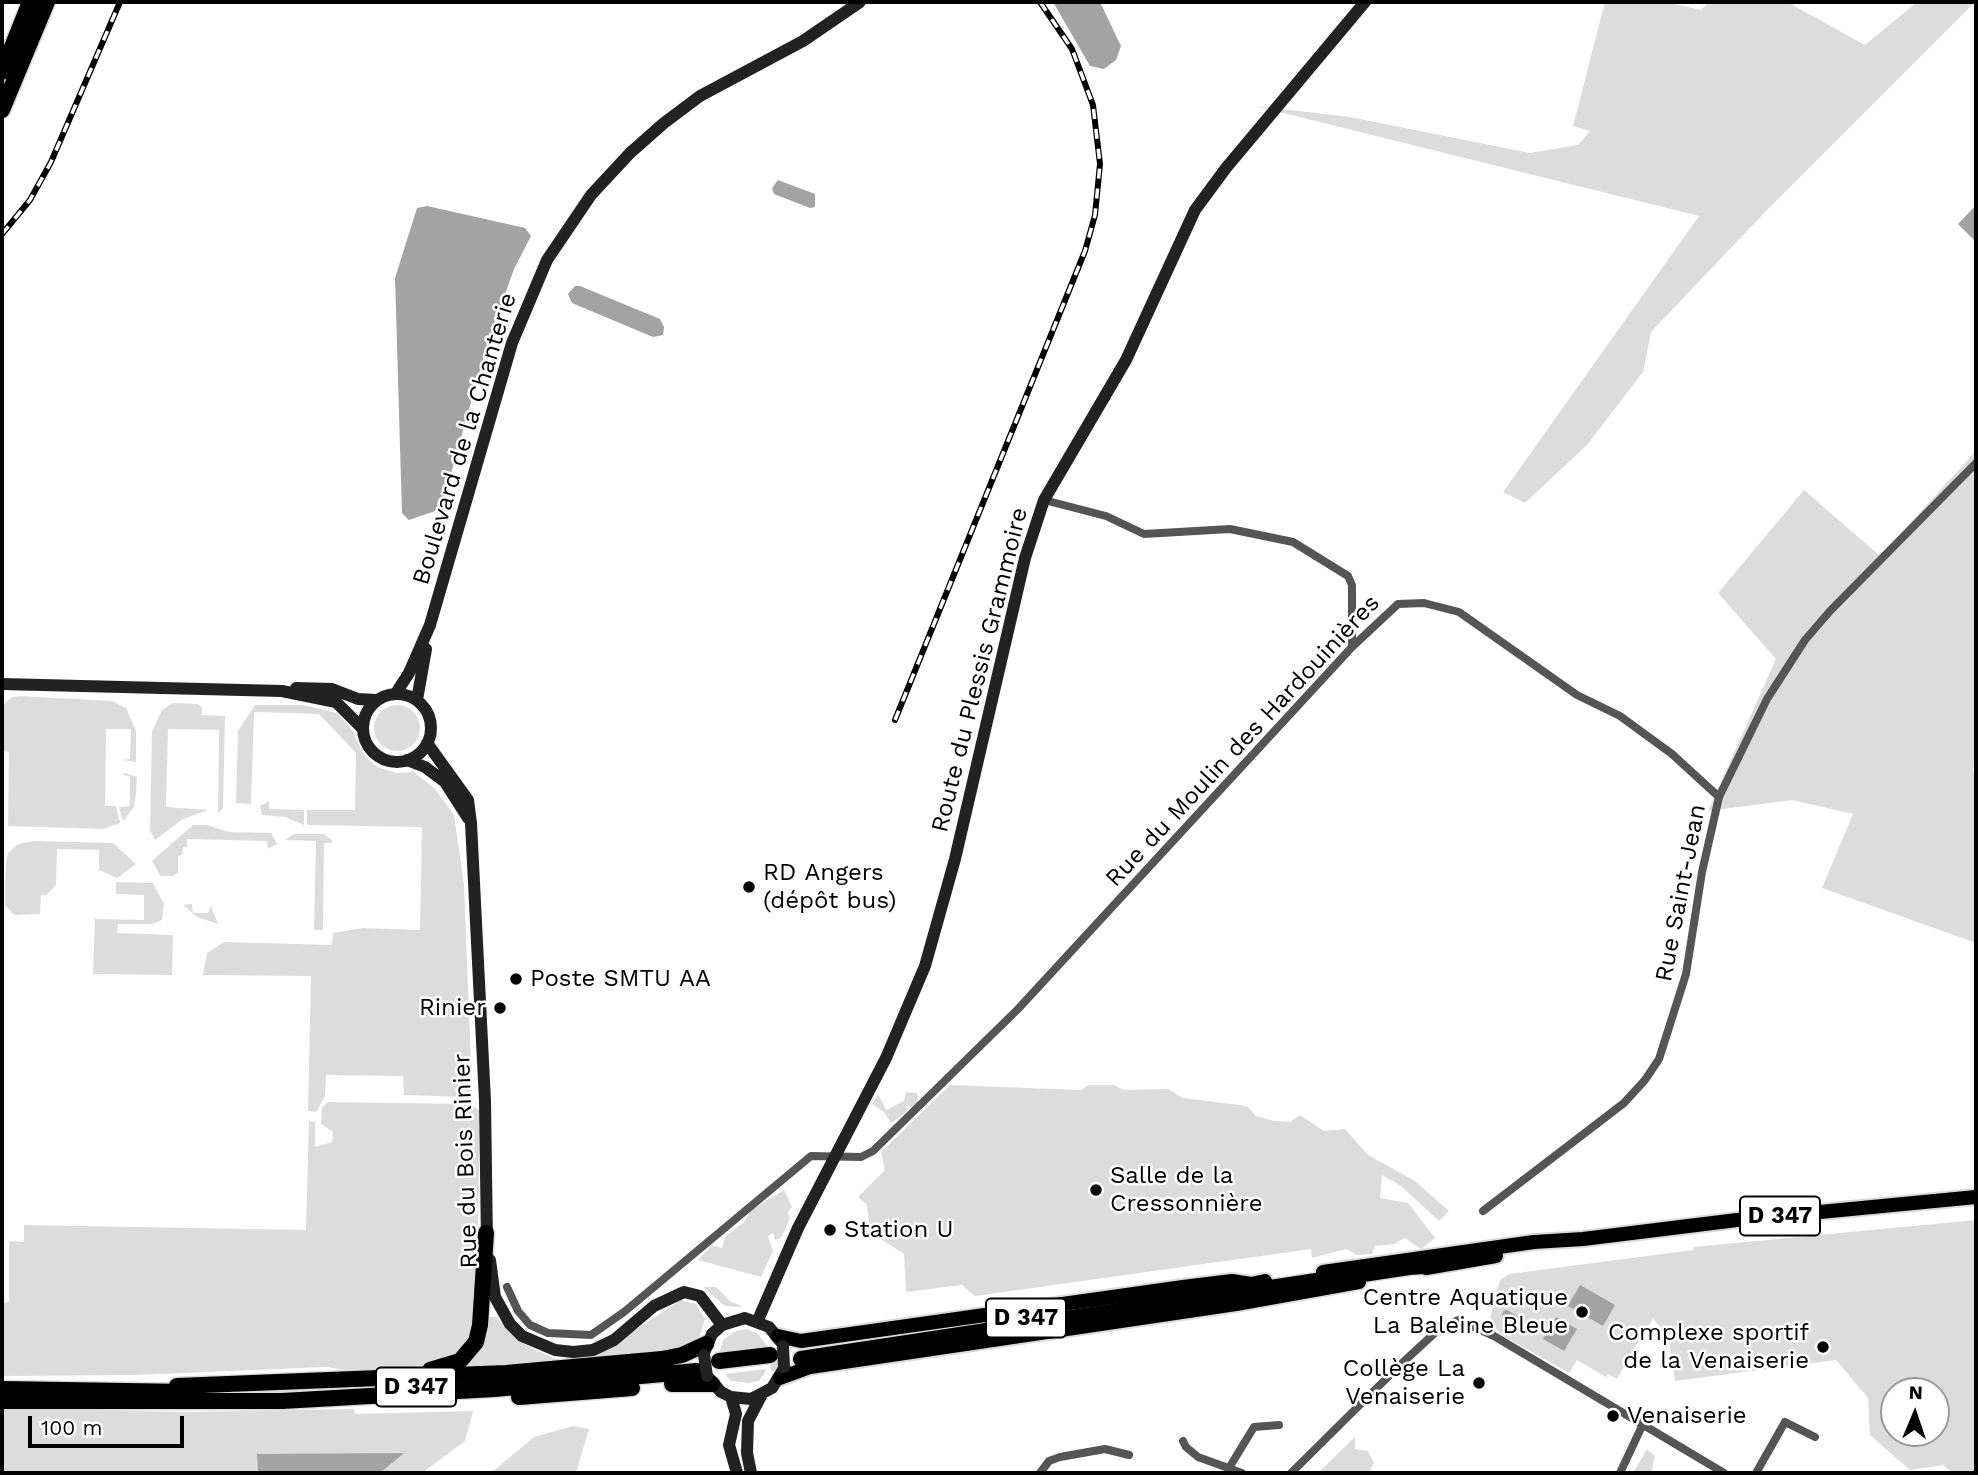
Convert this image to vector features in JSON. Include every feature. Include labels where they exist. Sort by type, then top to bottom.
[{"type":"highway","points":[[2,72],[30,2]]},
{"type":"highway","points":[[2,110],[47,2]]},
{"type":"highway","points":[[353,1378],[448,1366],[470,1352],[480,1325],[486,1233]]},
{"type":"highway","name":"D 347","points":[[1251,1284],[801,1355],[1437,1265]]},
{"type":"highway","points":[[135,1391],[159,1387],[458,1376],[682,1355],[708,1365]]},
{"type":"highway","name":"D 347","points":[[2,1389],[265,1392],[398,1388],[777,1358]]},
{"type":"highway","points":[[2,1401],[282,1401],[296,1405],[559,1395],[685,1382],[708,1365]]},
{"type":"main road","name":"D 347","points":[[1251,1284],[1425,1256],[1534,1242],[1976,1198]]},
{"type":"main road","points":[[777,1358],[810,1367],[1236,1304],[1583,1239]]},
{"type":"main road","points":[[777,1358],[802,1341],[1232,1280],[1251,1284]]},
{"type":"street","name":"Boulevard de la Chanterie","points":[[417,700],[430,625],[499,386],[525,305],[547,260],[584,205],[630,153],[688,104],[803,41],[860,2]]},
{"type":"street","name":"Route du Plessis Grammoire","points":[[1338,34],[1354,2]]},
{"type":"street","name":"Route du Plessis Grammoire","points":[[758,1320],[799,1228],[886,1058],[932,945],[1025,558],[1044,500],[1126,360],[1195,211],[1226,168],[1365,2]]},
{"type":"street","name":"Rue Saint-Jean","points":[[1483,1211],[1624,1103],[1646,1080],[1659,1059],[1686,975],[1702,872],[1719,797],[1767,698],[1805,640],[1976,463]]},
{"type":"street","points":[[1044,500],[1106,516],[1144,534],[1230,528],[1293,542],[1348,576],[1352,585],[1352,647]]},
{"type":"street","name":"Rue du Moulin des Hardouinières","points":[[507,1287],[518,1311],[530,1325],[548,1333],[591,1335],[624,1312],[811,1156],[861,1157],[873,1151],[1018,1009],[1352,647],[1398,604],[1410,602],[1442,605],[1459,612],[1577,695],[1620,716],[1672,754],[1719,797]]},
{"type":"street","name":"Boulevard de la Chanterie","points":[[396,693],[410,673],[430,625]]},
{"type":"street","points":[[3,686],[282,691],[336,702],[362,728],[369,748],[377,756],[397,762],[407,760],[428,743],[431,724],[429,715],[417,700],[396,693],[376,701],[358,699],[332,689],[297,687],[282,691]]},
{"type":"street","points":[[362,728],[364,718],[376,701]]},
{"type":"street","name":"Rue du Bois Rinier","points":[[428,743],[468,800],[471,823],[485,1101],[486,1233],[493,1284],[499,1305],[510,1324],[538,1344],[573,1352],[593,1350],[614,1340],[654,1306],[684,1292],[700,1296],[722,1325]]},
{"type":"street","name":"Rue du Bois Rinier","points":[[407,760],[425,767],[445,782],[471,823]]},
{"type":"street","points":[[737,1473],[729,1446],[736,1414],[731,1397],[708,1365],[722,1325],[733,1320],[758,1320],[777,1358],[748,1422],[747,1453],[751,1473]]},
{"type":"street","points":[[1291,1473],[1399,1366],[1448,1323],[1468,1322],[1724,1473]]},
{"type":"street","points":[[731,1397],[751,1399],[761,1396]]},
{"type":"street","points":[[1756,1473],[1785,1422],[1815,1437]]},
{"type":"street","points":[[1229,1468],[1254,1427],[1279,1425]]},
{"type":"street","points":[[1620,1473],[1642,1426]]},
{"type":"street","points":[[1183,1441],[1198,1457],[1241,1473]]},
{"type":"street","points":[[1040,1473],[1049,1461],[1060,1457],[1105,1449],[1129,1455]]},
{"type":"shaded area","points":[[1053,2],[1100,2],[1121,46],[1116,60],[1104,69],[1090,66]]},
{"type":"shaded area","points":[[1605,2],[1667,2],[1701,10],[1709,2],[1787,2],[1865,45],[1917,2],[1975,2],[1766,211],[1651,332],[1643,372],[1587,445],[1525,503],[1503,492],[1699,216],[1255,106],[1350,117],[1530,153],[1578,145],[1590,131],[1573,126]]},
{"type":"shaded area","points":[[778,180],[815,194],[815,207],[810,208],[774,194],[772,188]]},
{"type":"shaded area","points":[[1976,205],[1976,242],[1958,224]]},
{"type":"shaded area","points":[[427,206],[525,228],[531,236],[514,269],[487,345],[441,509],[409,520],[402,513],[395,278],[417,208]]},
{"type":"shaded area","points":[[575,286],[660,319],[664,327],[663,335],[653,337],[572,303],[568,294]]},
{"type":"shaded area","points":[[1976,451],[1976,762],[1972,770],[1976,772],[1976,943],[1822,888],[1853,814],[1792,800],[1708,811],[1776,659],[1718,593],[1804,490],[1880,556]]},
{"type":"shaded area","points":[[12,697],[112,701],[126,708],[136,731],[136,762],[123,760],[130,759],[131,729],[106,729],[105,806],[116,806],[120,823],[103,829],[8,826],[9,752],[2,751],[2,705]]},
{"type":"shaded area","points":[[173,703],[197,704],[202,707],[202,715],[225,716],[223,808],[218,813],[219,730],[168,729],[166,807],[208,810],[183,819],[155,840],[150,830],[152,732],[162,710]]},
{"type":"shaded area","points":[[255,705],[303,705],[337,713],[351,728],[364,755],[377,767],[397,773],[414,772],[435,789],[454,815],[464,884],[472,1090],[467,1097],[404,1095],[403,1076],[326,1075],[325,1096],[316,1112],[308,1111],[311,976],[203,975],[207,953],[224,942],[332,945],[333,933],[363,928],[420,930],[422,827],[307,825],[307,810],[355,810],[356,753],[319,714],[254,712],[251,804],[236,803],[238,731]]},
{"type":"shaded area","points":[[397,705],[414,711],[420,728],[414,745],[397,751],[380,745],[374,728],[380,711]]},
{"type":"shaded area","points":[[125,773],[137,777],[134,807],[123,821],[119,807],[130,806],[130,776],[122,775]]},
{"type":"shaded area","points":[[269,801],[269,809],[304,810],[304,825],[285,817],[262,815],[260,806]]},
{"type":"shaded area","points":[[193,825],[207,825],[229,832],[271,833],[277,844],[268,849],[267,841],[187,839],[187,847],[183,847],[182,855],[178,856],[178,872],[173,876],[161,876],[152,861]]},
{"type":"shaded area","points":[[294,834],[324,834],[332,840],[332,843],[324,843],[323,930],[314,930],[316,841],[285,840]]},
{"type":"shaded area","points":[[34,841],[113,843],[136,864],[117,878],[99,870],[99,850],[57,849],[56,885],[46,895],[41,895],[40,914],[14,915],[5,905],[8,853],[18,844]]},
{"type":"shaded area","points":[[116,882],[153,883],[164,904],[162,920],[152,924],[118,924],[117,933],[173,935],[172,975],[93,974],[95,919],[144,920],[144,895],[116,894]]},
{"type":"shaded area","points":[[192,904],[193,913],[208,913],[211,906],[218,924],[197,917],[183,905]]},
{"type":"shaded area","name":"Salle de la Cressonnière","points":[[950,1085],[1081,1090],[1089,1085],[1114,1085],[1124,1090],[1168,1089],[1183,1098],[1247,1106],[1256,1116],[1274,1121],[1290,1122],[1300,1115],[1324,1131],[1345,1129],[1368,1155],[1415,1181],[1449,1211],[1439,1221],[1401,1186],[1382,1175],[1380,1198],[1408,1203],[1435,1238],[1421,1249],[1405,1238],[1394,1244],[1375,1246],[1372,1254],[1357,1255],[1346,1249],[1312,1258],[1311,1249],[975,1296],[962,1285],[906,1292],[904,1254],[870,1232],[867,1205],[858,1197],[885,1170],[881,1152]]},
{"type":"shaded area","points":[[906,1092],[917,1093],[918,1102],[911,1107],[903,1105],[908,1109],[891,1123],[884,1112],[872,1104],[878,1094],[886,1110],[904,1101]]},
{"type":"shaded area","points":[[328,1102],[470,1104],[480,1111],[476,1320],[475,1331],[462,1352],[440,1364],[392,1369],[350,1371],[326,1367],[134,1375],[2,1376],[2,1303],[9,1302],[9,1241],[24,1242],[24,1225],[306,1230],[309,1121],[315,1122],[315,1147],[332,1142],[333,1132],[321,1124],[322,1108]]},
{"type":"shaded area","points":[[784,1190],[792,1207],[788,1213],[790,1218],[781,1238],[775,1240],[773,1233],[768,1236],[773,1251],[761,1277],[698,1260],[712,1245],[722,1248],[725,1237],[744,1222],[751,1210]]},
{"type":"shaded area","name":"Complexe sportif de la Venaiserie","points":[[1976,1220],[1976,1473],[1953,1473],[1943,1465],[1910,1470],[1884,1447],[1950,1447],[1950,1377],[1880,1377],[1880,1444],[1870,1435],[1868,1398],[1836,1360],[1675,1381],[1668,1335],[1653,1319],[1635,1347],[1633,1357],[1630,1357],[1617,1379],[1608,1374],[1606,1377],[1577,1360],[1569,1373],[1500,1334],[1490,1320],[1501,1279],[1509,1274],[1693,1250],[1694,1247]]},
{"type":"shaded area","points":[[1580,1285],[1615,1305],[1603,1326],[1568,1306]]},
{"type":"shaded area","points":[[703,1287],[716,1287],[730,1301],[744,1307],[725,1306]]},
{"type":"shaded area","points":[[681,1300],[696,1304],[705,1319],[698,1341],[687,1349],[597,1359],[598,1354]]},
{"type":"shaded area","points":[[1507,1310],[1521,1318],[1514,1326],[1502,1317],[1503,1311]]},
{"type":"shaded area","points":[[489,1317],[497,1317],[510,1333],[527,1346],[558,1360],[459,1369]]},
{"type":"shaded area","points":[[1556,1317],[1577,1329],[1564,1351],[1543,1339]]},
{"type":"shaded area","points":[[747,1329],[758,1334],[768,1347],[719,1353],[723,1340],[736,1331]]},
{"type":"shaded area","points":[[767,1369],[759,1381],[749,1383],[731,1381],[725,1374]]},
{"type":"shaded area","points":[[2,1408],[184,1412],[354,1409],[355,1414],[473,1411],[465,1441],[422,1473],[2,1473]]},
{"type":"shaded area","points":[[573,1426],[589,1429],[576,1473],[491,1473],[534,1437]]},
{"type":"shaded area","points":[[1355,1437],[1355,1449],[1368,1451],[1374,1463],[1368,1473],[1318,1473]]},
{"type":"shaded area","points":[[1647,1449],[1655,1456],[1651,1473],[1633,1473]]},
{"type":"shaded area","points":[[404,1453],[380,1473],[258,1471],[257,1454]]},
{"type":"tunnel","points":[[770,1363],[801,1359]]},
{"type":"railway","points":[[2,234],[30,200],[51,162],[120,2]]},
{"type":"railway","points":[[895,720],[1085,251],[1095,215],[1100,164],[1093,105],[1072,49],[1040,2]]},
{"type":"place","name":"RD Angers (dépôt bus)","points":[[749,887]]},
{"type":"place","name":"Poste SMTU AA","points":[[516,979]]},
{"type":"place","name":"Rinier","points":[[500,1008]]},
{"type":"place","name":"Salle de la Cressonnière","points":[[1096,1190]]},
{"type":"place","name":"Station U","points":[[830,1230]]},
{"type":"place","name":"Centre Aquatique La Baleine Bleue","points":[[1582,1312]]},
{"type":"place","name":"Complexe sportif de la Venaiserie","points":[[1823,1347]]},
{"type":"place","name":"Collège La Venaiserie","points":[[1479,1383]]},
{"type":"place","name":"Venaiserie","points":[[1613,1416]]}]
